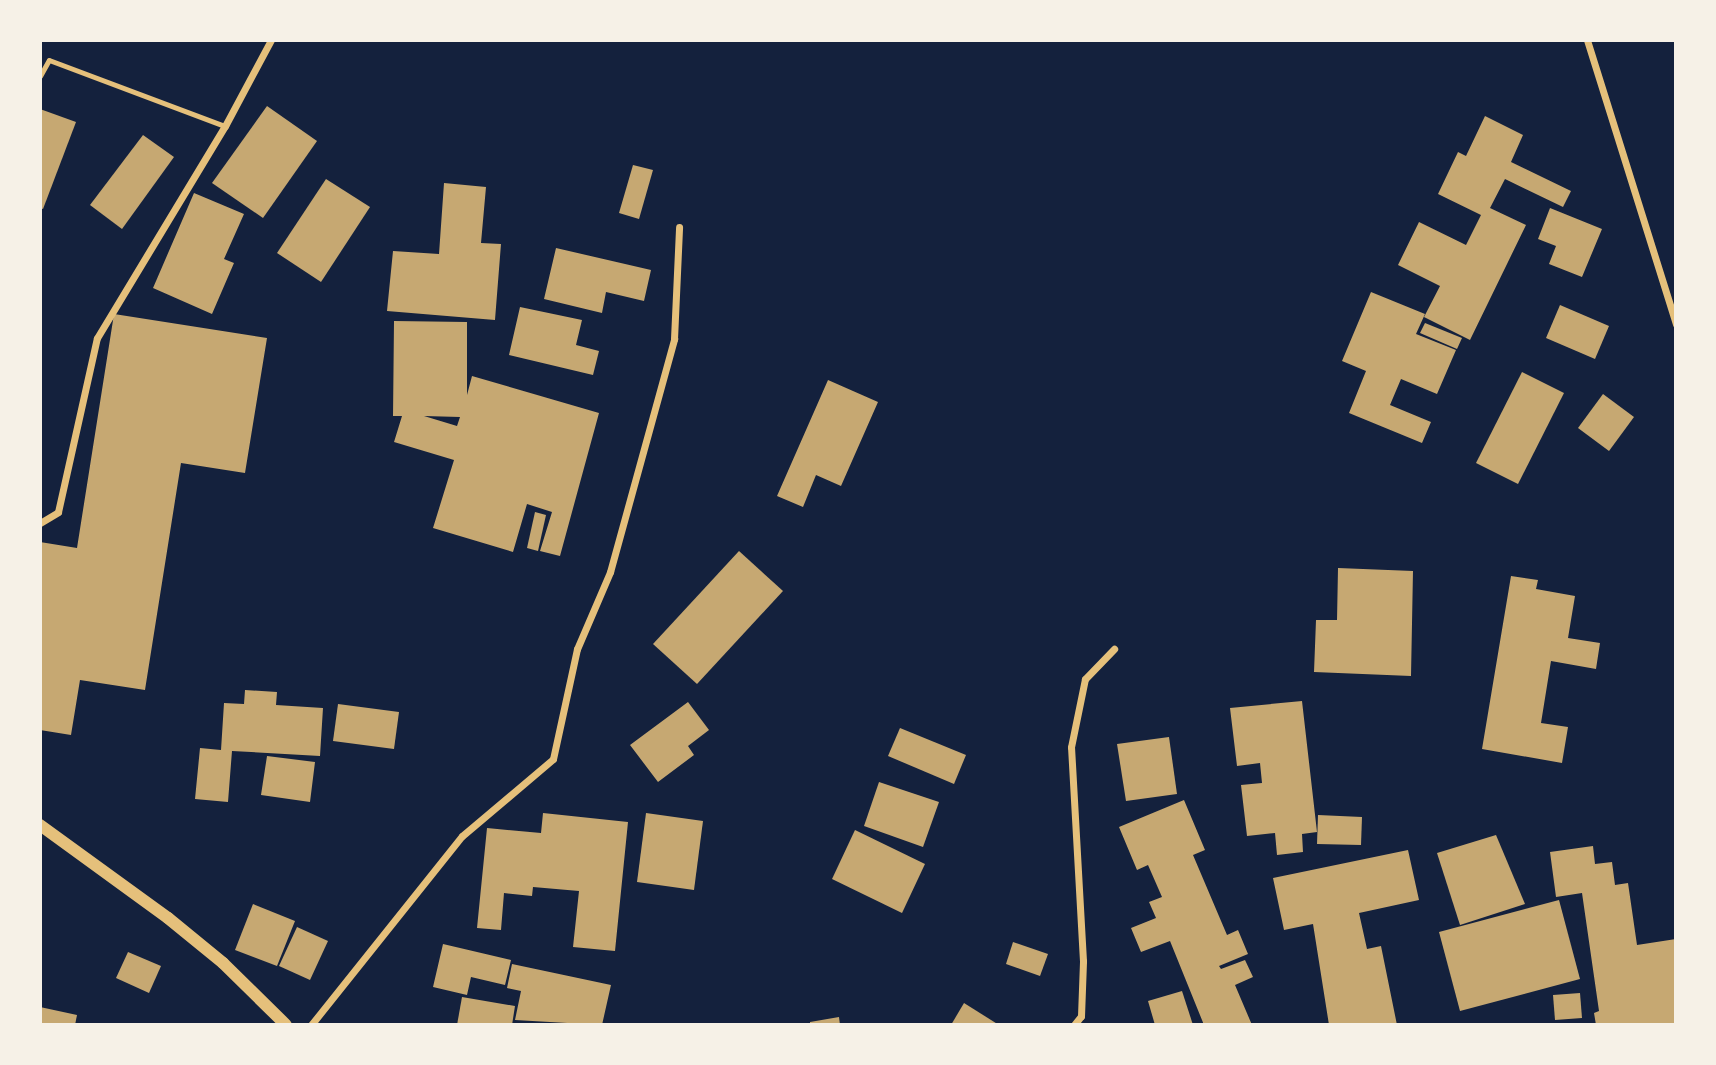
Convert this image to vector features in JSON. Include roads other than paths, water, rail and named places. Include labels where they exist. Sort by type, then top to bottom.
[{"type":"street","points":[[40,523],[58,512],[97,338],[225,126],[271,40]]},
{"type":"street","points":[[1587,40],[1675,320]]},
{"type":"street","points":[[311,1025],[462,836],[553,759],[577,649],[610,572],[674,339],[679,227]]},
{"type":"street","points":[[1074,1025],[1081,1016],[1083,961],[1070,747],[1085,679],[1114,649]]},
{"type":"street","points":[[40,825],[168,918],[286,1025]]},
{"type":"lane","points":[[40,76],[49,60],[225,126]]}]
